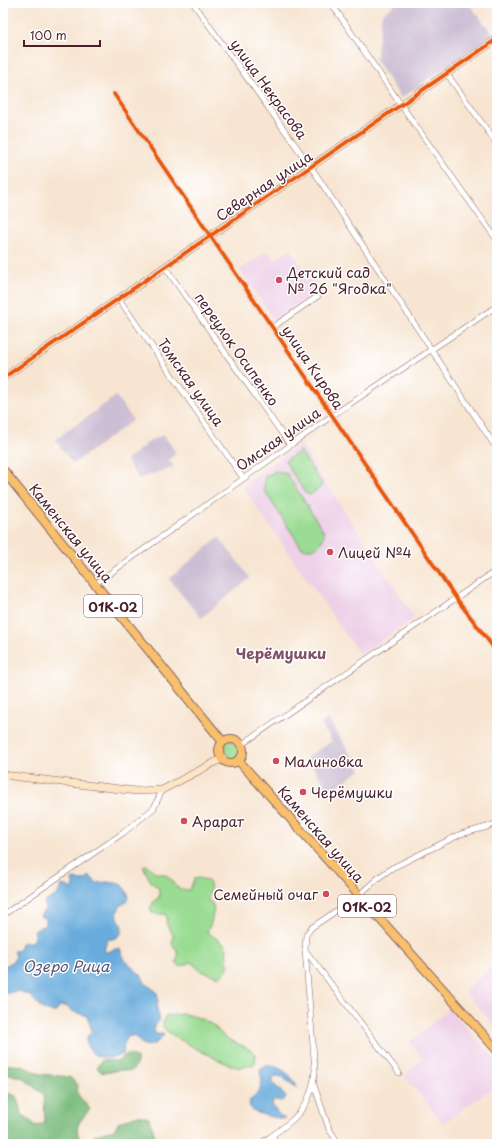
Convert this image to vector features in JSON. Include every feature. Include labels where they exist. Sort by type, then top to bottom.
[{"type":"main road","name":"Каменская улица","points":[[3,470],[223,742]]},
{"type":"main road","points":[[233,739],[241,745],[243,752],[238,760],[232,762],[222,758],[220,752],[223,742],[233,739]]},
{"type":"main road","name":"Каменская улица","points":[[238,760],[497,1050]]},
{"type":"street","name":"улица Некрасова","points":[[193,3],[311,167],[497,449]]},
{"type":"street","points":[[331,3],[497,240]]},
{"type":"street","name":"Северная улица","points":[[3,378],[497,39]]},
{"type":"street","points":[[447,74],[497,144]]},
{"type":"street","name":"улица Кирова","points":[[114,94],[209,237],[273,327],[456,598],[497,652]]},
{"type":"street","name":"переулок Осипенко","points":[[165,267],[290,445]]},
{"type":"street","points":[[273,327],[318,296]]},
{"type":"street","name":"Томская улица","points":[[118,299],[243,478]]},
{"type":"street","name":"Омская улица","points":[[95,584],[333,415],[497,306]]},
{"type":"street","points":[[241,745],[497,570]]},
{"type":"street","points":[[3,775],[136,791],[162,790],[222,758]]},
{"type":"street","points":[[3,915],[123,833],[154,808],[162,790]]},
{"type":"street","points":[[260,1144],[295,1119],[310,1099],[314,1084],[315,1070],[305,949],[306,935],[311,928],[358,896],[392,868],[461,834],[497,823]]},
{"type":"street","points":[[305,949],[399,1073]]},
{"type":"street","points":[[314,1084],[329,1129],[340,1144]]},
{"type":"street","points":[[272,1136],[278,1144]]},
{"type":"shaded area","points":[[397,3],[468,3],[493,34],[401,98],[376,60],[382,14]]},
{"type":"shaded area","name":"Детский сад № 26 \"Ягодка\"","points":[[290,249],[318,290],[274,320],[240,270],[267,251],[274,260]]},
{"type":"shaded area","points":[[116,396],[133,420],[73,464],[55,440]]},
{"type":"shaded area","points":[[164,435],[176,453],[169,460],[174,467],[138,479],[126,460],[153,439]]},
{"type":"shaded area","name":"Лицей №4","points":[[300,444],[415,618],[360,655],[242,486]]},
{"type":"shaded area","points":[[219,537],[250,578],[201,618],[169,579]]},
{"type":"shaded area","points":[[328,719],[361,770],[329,791],[307,757],[332,741],[321,724]]},
{"type":"shaded area","points":[[497,963],[497,1029],[464,991]]},
{"type":"shaded area","points":[[449,1009],[497,1061],[497,1085],[443,1123],[404,1076],[423,1058],[410,1042]]},
{"type":"green space","points":[[300,451],[322,484],[321,487],[310,495],[305,493],[285,461]]},
{"type":"green space","points":[[275,471],[287,474],[324,532],[324,537],[317,547],[305,549],[301,547],[264,490],[265,477]]},
{"type":"green space","points":[[231,741],[238,744],[241,751],[238,758],[231,761],[224,758],[221,751],[224,744]]},
{"type":"green space","points":[[147,865],[153,871],[166,875],[178,888],[189,890],[195,878],[209,882],[210,887],[208,901],[212,903],[214,908],[211,923],[207,932],[224,944],[227,949],[226,954],[228,966],[224,973],[219,977],[201,971],[191,962],[183,966],[179,966],[176,962],[179,953],[172,944],[173,935],[166,923],[167,918],[165,914],[156,914],[151,912],[150,908],[155,900],[159,898],[159,889],[151,882],[143,866]]},
{"type":"green space","points":[[183,1014],[197,1017],[205,1021],[218,1030],[223,1036],[252,1051],[256,1054],[255,1063],[244,1067],[232,1066],[211,1057],[168,1032],[163,1027],[165,1016]]},
{"type":"green space","points":[[125,1055],[131,1055],[137,1058],[137,1063],[132,1071],[118,1070],[104,1073],[97,1067],[102,1060],[118,1061]]},
{"type":"green space","points":[[3,1064],[22,1066],[40,1074],[70,1077],[77,1085],[78,1095],[90,1109],[82,1118],[77,1129],[82,1144],[3,1144],[3,1095],[8,1093],[16,1096],[22,1114],[36,1126],[45,1123],[44,1095],[23,1078],[6,1073]]},
{"type":"green space","points":[[138,1115],[149,1118],[158,1144],[92,1144],[95,1135],[114,1130],[119,1122]]},
{"type":"water","name":"Озеро Рица","points":[[90,876],[96,883],[108,882],[122,884],[129,896],[128,901],[120,906],[117,913],[122,926],[122,932],[116,938],[107,940],[104,951],[108,952],[114,949],[120,949],[125,960],[142,976],[145,983],[157,992],[157,1009],[160,1020],[154,1027],[154,1032],[157,1034],[164,1034],[156,1043],[147,1046],[141,1043],[134,1036],[129,1036],[124,1043],[123,1054],[111,1058],[105,1058],[94,1054],[87,1045],[86,1038],[92,1031],[87,1016],[71,1011],[69,1007],[60,1006],[56,1012],[50,1012],[41,1007],[27,994],[19,991],[3,994],[3,966],[9,964],[16,957],[14,951],[19,950],[21,943],[32,942],[35,938],[34,931],[46,924],[46,919],[40,916],[45,909],[45,902],[57,895],[62,885],[74,889],[72,879],[84,880]]},
{"type":"water","points":[[265,1066],[275,1067],[285,1071],[293,1079],[297,1088],[282,1077],[277,1076],[273,1079],[273,1083],[286,1097],[283,1101],[274,1100],[272,1104],[277,1113],[285,1119],[275,1118],[256,1112],[249,1105],[251,1099],[260,1090],[262,1081],[260,1071]]},
{"type":"cycle path","points":[[3,378],[497,39]]},
{"type":"cycle path","points":[[114,94],[456,598],[497,652]]},
{"type":"place","name":"Детский сад № 26 \"Ягодка\"","points":[[279,280]]},
{"type":"place","name":"Лицей №4","points":[[330,552]]},
{"type":"place","name":"Малиновка","points":[[276,761]]},
{"type":"place","name":"Черёмушки","points":[[303,792]]},
{"type":"place","name":"Арарат","points":[[184,821]]},
{"type":"place","name":"Семейный очаг","points":[[326,894]]},
{"type":"district","name":"Черёмушки","points":[[281,652]]}]
